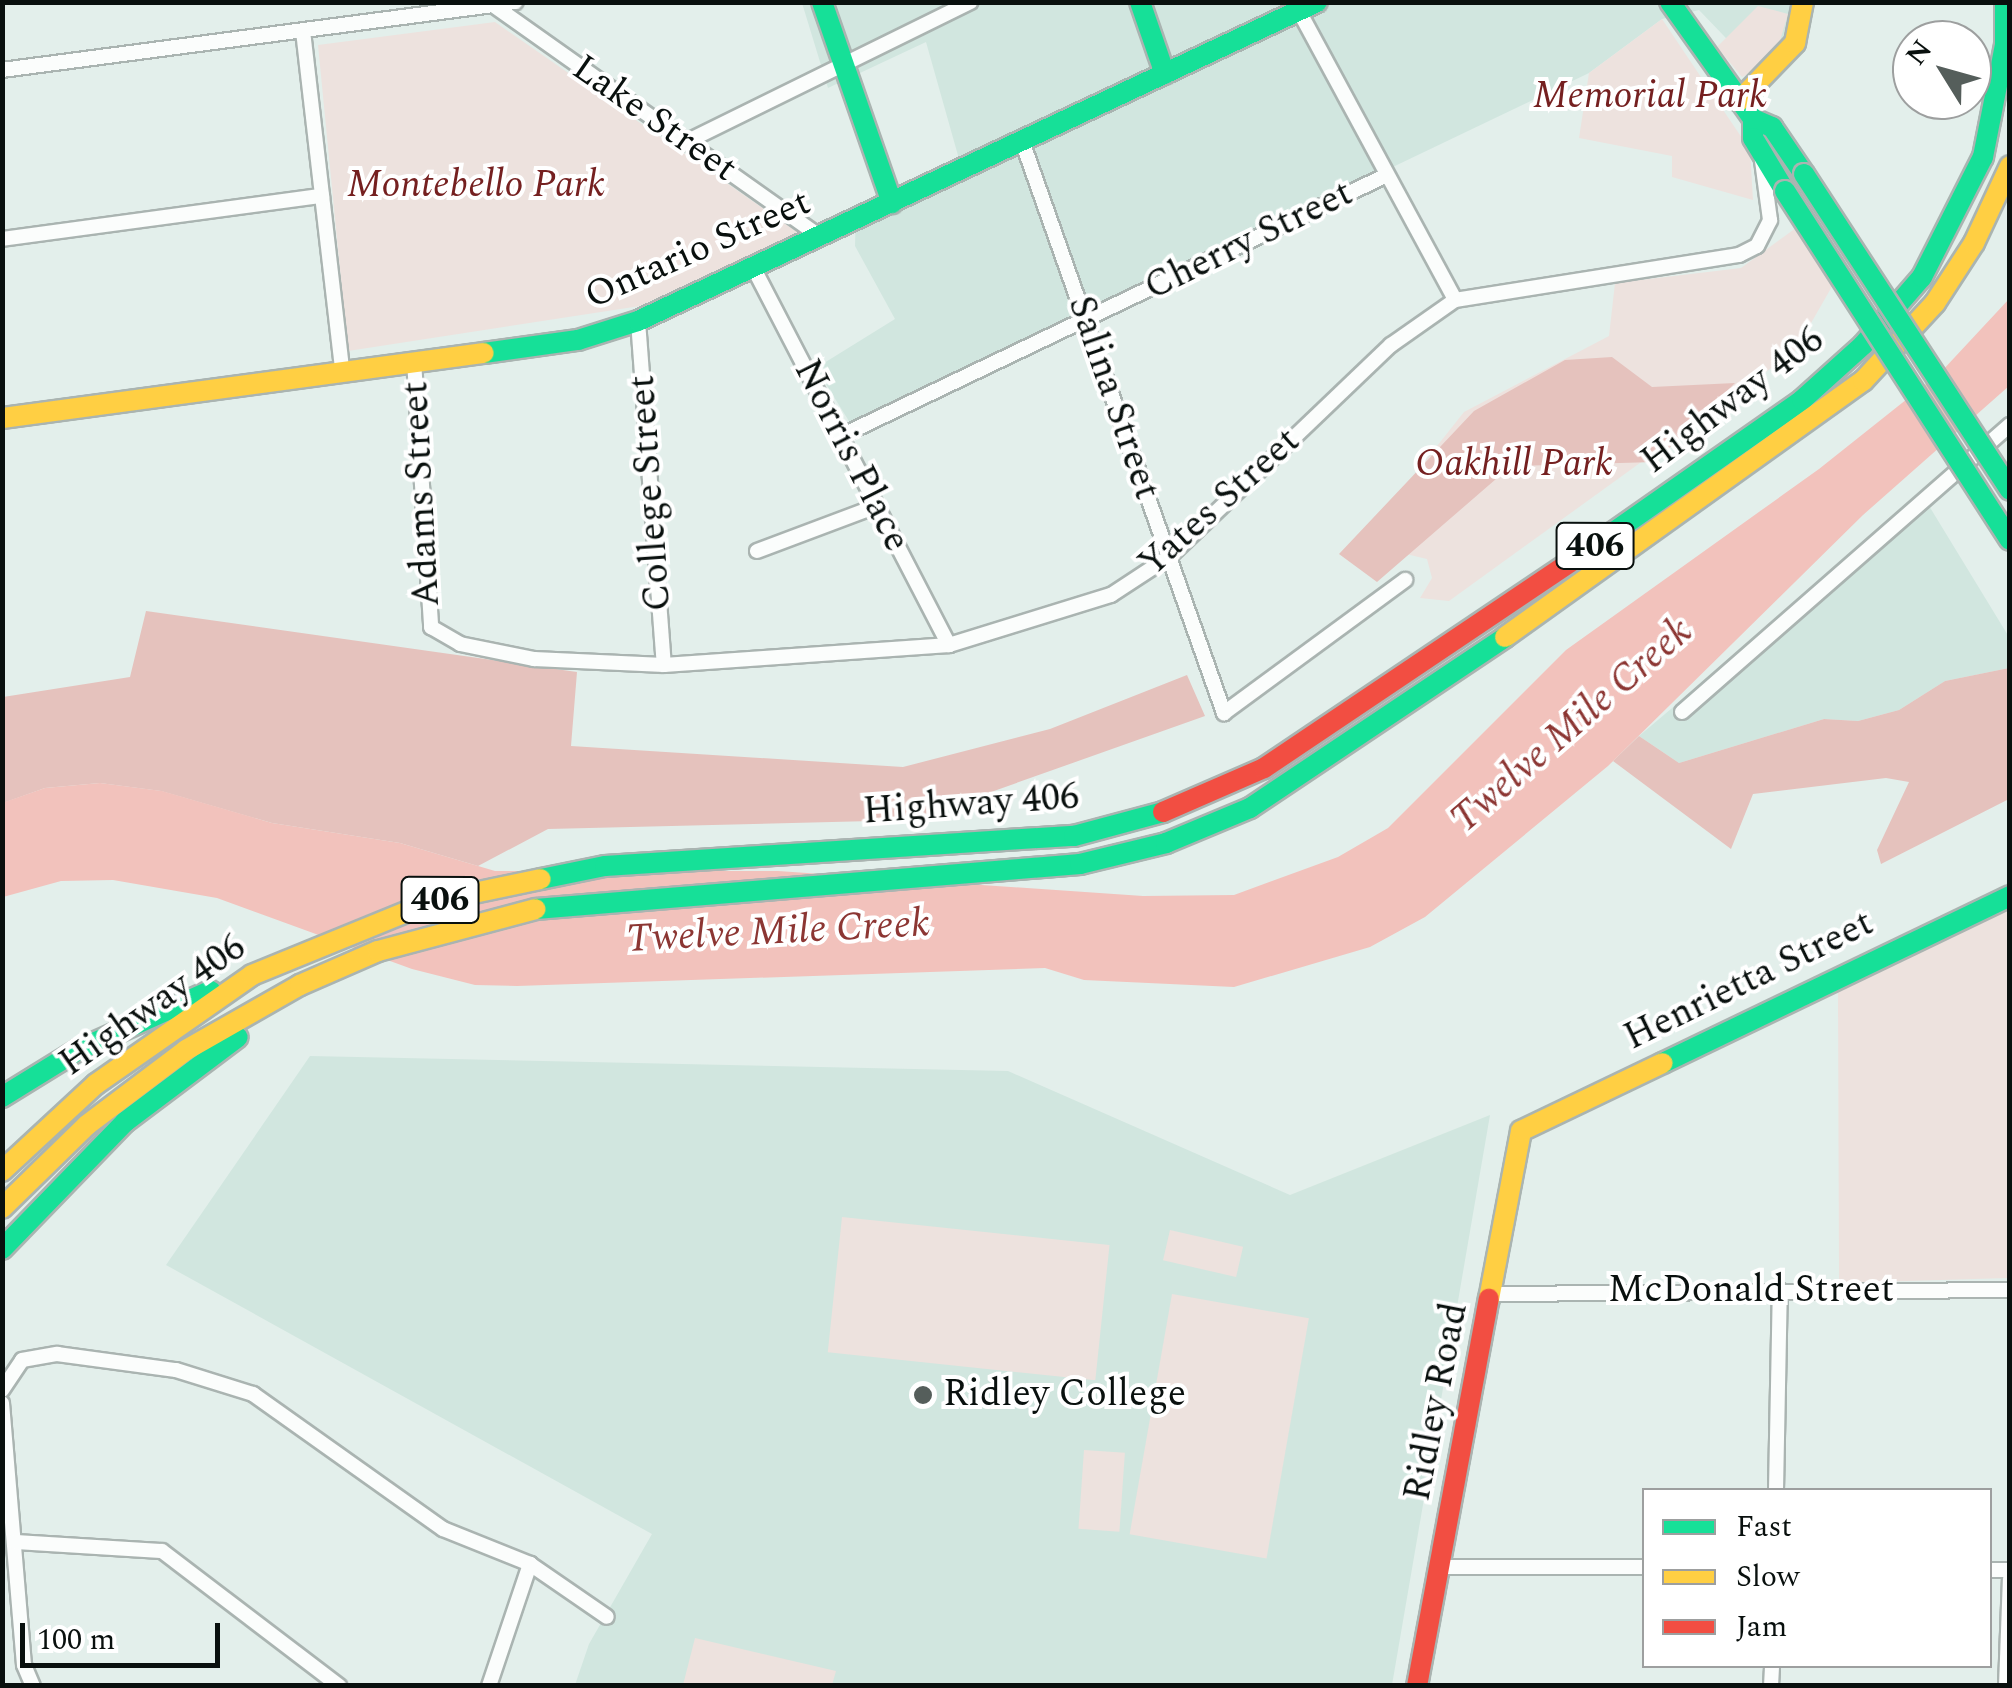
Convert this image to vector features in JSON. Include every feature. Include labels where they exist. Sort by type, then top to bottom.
[{"type":"main road","points":[[822,2],[892,203]]},
{"type":"main road","points":[[1140,2],[1165,74]]},
{"type":"main road","points":[[1670,2],[1753,119],[1761,152],[1785,192],[2010,540]]},
{"type":"main road","points":[[1739,101],[1794,43],[1803,2]]},
{"type":"main road","name":"Highway 406","points":[[2,1170],[118,1067],[252,975],[332,938],[456,895],[638,862],[1074,836],[1205,797],[1325,731],[1802,400],[1863,345],[1922,278],[1983,157],[2005,45],[2005,2]]},
{"type":"main road","name":"Ontario Street","points":[[2,418],[578,340],[638,321],[1308,7]]},
{"type":"main road","points":[[1753,119],[1772,127],[2010,490]]},
{"type":"main road","name":"Highway 406","points":[[2,1208],[120,1098],[262,1005],[364,957],[424,938],[576,901],[992,874],[1118,857],[1200,831],[1286,789],[1779,448],[1863,381],[1935,303],[1974,243],[2010,166]]},
{"type":"main road","name":"Henrietta Street","points":[[1521,1130],[2010,896]]},
{"type":"main road","points":[[2,1249],[158,1094],[232,1041],[324,988],[424,938]]},
{"type":"main road","points":[[2,1097],[78,1050],[252,975]]},
{"type":"main road","name":"Ridley Road","points":[[1417,1686],[1521,1130]]},
{"type":"street","points":[[2,70],[516,2]]},
{"type":"street","points":[[686,142],[970,2]]},
{"type":"street","name":"Lake Street","points":[[494,6],[819,236]]},
{"type":"street","points":[[1308,7],[1388,175],[1455,300]]},
{"type":"street","points":[[302,31],[342,370]]},
{"type":"street","name":"Salina Street","points":[[1022,141],[1224,713],[1405,580]]},
{"type":"street","name":"Yates Street","points":[[430,627],[460,644],[534,659],[664,665],[949,644],[1111,596],[1169,557],[1391,345],[1455,300],[1739,255],[1767,235],[1761,152]]},
{"type":"street","name":"Cherry Street","points":[[841,436],[1388,175]]},
{"type":"street","points":[[2,239],[322,196]]},
{"type":"street","name":"Norris Place","points":[[753,267],[949,644]]},
{"type":"street","name":"College Street","points":[[638,321],[664,665]]},
{"type":"street","name":"Adams Street","points":[[414,361],[430,627]]},
{"type":"street","points":[[1682,712],[2010,425]]},
{"type":"street","points":[[757,551],[877,506]]},
{"type":"street","points":[[1776,1488],[1780,1290]]},
{"type":"street","name":"McDonald Street","points":[[1493,1294],[2010,1290]]},
{"type":"street","points":[[2,1390],[22,1360],[57,1354],[176,1370],[253,1394],[443,1529],[530,1564],[606,1617]]},
{"type":"street","points":[[2,1403],[24,1666],[33,1686]]},
{"type":"street","points":[[15,1542],[162,1551],[338,1686]]},
{"type":"street","points":[[489,1686],[530,1564]]},
{"type":"street","points":[[1442,1568],[1642,1567]]},
{"type":"street","points":[[2006,1686],[2010,1578]]},
{"type":"shaded area","points":[[802,3],[1792,3],[1786,37],[1749,62],[1699,10],[1662,19],[1589,73],[852,426],[816,368],[895,319],[855,246],[856,209],[959,159],[926,42],[828,88]]},
{"type":"shaded area","points":[[1923,496],[2009,637],[2009,668],[1945,681],[1899,710],[1858,721],[1824,719],[1679,763],[1639,736]]},
{"type":"shaded area","name":"Ridley College","points":[[310,1056],[1008,1071],[1290,1195],[1490,1115],[1392,1685],[575,1685],[589,1644],[652,1534],[166,1265]]},
{"type":"green space","points":[[1758,6],[1788,14],[1774,61],[1742,77],[1717,47]]},
{"type":"green space","name":"Memorial Park","points":[[1662,19],[1750,150],[1753,200],[1672,177],[1672,156],[1579,138],[1589,73]]},
{"type":"green space","name":"Montebello Park","points":[[495,22],[797,233],[640,306],[348,351],[318,45]]},
{"type":"green space","name":"Oakhill Park","points":[[1800,225],[1834,283],[1795,351],[1449,601],[1420,598],[1432,578],[1427,559],[1406,554],[1376,523],[1464,412],[1609,336],[1615,283],[1741,268]]},
{"type":"green space","points":[[1612,357],[1652,387],[1735,383],[1655,462],[1511,466],[1377,582],[1339,554],[1474,411],[1565,360]]},
{"type":"green space","points":[[146,611],[577,672],[571,746],[903,767],[1050,729],[1187,675],[1205,716],[912,820],[548,829],[478,866],[400,843],[272,823],[161,791],[100,783],[45,788],[3,803],[3,697],[130,677]]},
{"type":"green space","points":[[2009,668],[2009,799],[1881,864],[1877,850],[1909,782],[1886,778],[1753,794],[1731,849],[1613,761],[1639,736],[1679,763],[1824,719],[1858,721],[1899,710],[1945,681]]},
{"type":"green space","points":[[2009,908],[2009,1278],[1839,1283],[1838,986]]},
{"type":"green space","points":[[842,1217],[1110,1245],[1095,1380],[828,1352]]},
{"type":"green space","points":[[1170,1230],[1243,1247],[1236,1277],[1163,1260]]},
{"type":"green space","points":[[1172,1294],[1309,1318],[1267,1558],[1130,1534]]},
{"type":"green space","points":[[1084,1450],[1125,1453],[1119,1532],[1078,1529]]},
{"type":"green space","points":[[695,1638],[836,1671],[832,1685],[683,1685]]},
{"type":"water","name":"Twelve Mile Creek","points":[[2009,299],[2009,386],[1863,515],[1608,766],[1425,917],[1370,947],[1234,987],[1084,980],[1045,968],[475,985],[412,969],[217,898],[113,880],[61,881],[3,897],[2,803],[45,788],[100,783],[162,791],[272,823],[400,843],[495,871],[778,871],[1143,896],[1234,895],[1338,857],[1388,828],[1566,650],[1819,469],[1941,372]]},
{"type":"traffic: fast","points":[[822,2],[892,203]]},
{"type":"traffic: fast","points":[[1140,2],[1165,74]]},
{"type":"traffic: fast","points":[[484,353],[578,340],[638,321],[1317,2]]},
{"type":"traffic: fast","points":[[1670,2],[1753,119],[1772,127],[1804,174]]},
{"type":"traffic: fast","points":[[1591,548],[1802,400],[1863,345],[1922,277],[1983,157],[2005,45],[2005,2]]},
{"type":"traffic: fast","points":[[1753,119],[1753,138],[1785,191]]},
{"type":"traffic: fast","points":[[1804,174],[2010,490]]},
{"type":"traffic: fast","points":[[1785,191],[2010,540]]},
{"type":"traffic: fast","points":[[536,909],[1080,864],[1166,843],[1250,808],[1505,637]]},
{"type":"traffic: fast","points":[[541,879],[605,866],[1074,836],[1163,812]]},
{"type":"traffic: fast","points":[[1663,1063],[2010,896]]},
{"type":"traffic: fast","points":[[2,1097],[78,1050],[210,991]]},
{"type":"traffic: fast","points":[[2,1249],[125,1122],[238,1037]]},
{"type":"traffic: slow","points":[[1739,101],[1795,43],[1803,2]]},
{"type":"traffic: slow","points":[[1505,637],[1863,381],[1935,303],[1974,243],[2010,166]]},
{"type":"traffic: slow","points":[[2,418],[484,353]]},
{"type":"traffic: slow","points":[[2,1171],[96,1084],[252,975],[431,902],[541,879]]},
{"type":"traffic: slow","points":[[2,1208],[87,1125],[186,1050],[300,985],[378,951],[536,909]]},
{"type":"traffic: slow","points":[[1489,1299],[1521,1131],[1663,1063]]},
{"type":"traffic: jam","points":[[1163,812],[1264,768],[1591,548]]},
{"type":"traffic: jam","points":[[1417,1686],[1489,1299]]},
{"type":"place","name":"Ridley College","points":[[923,1395]]}]
